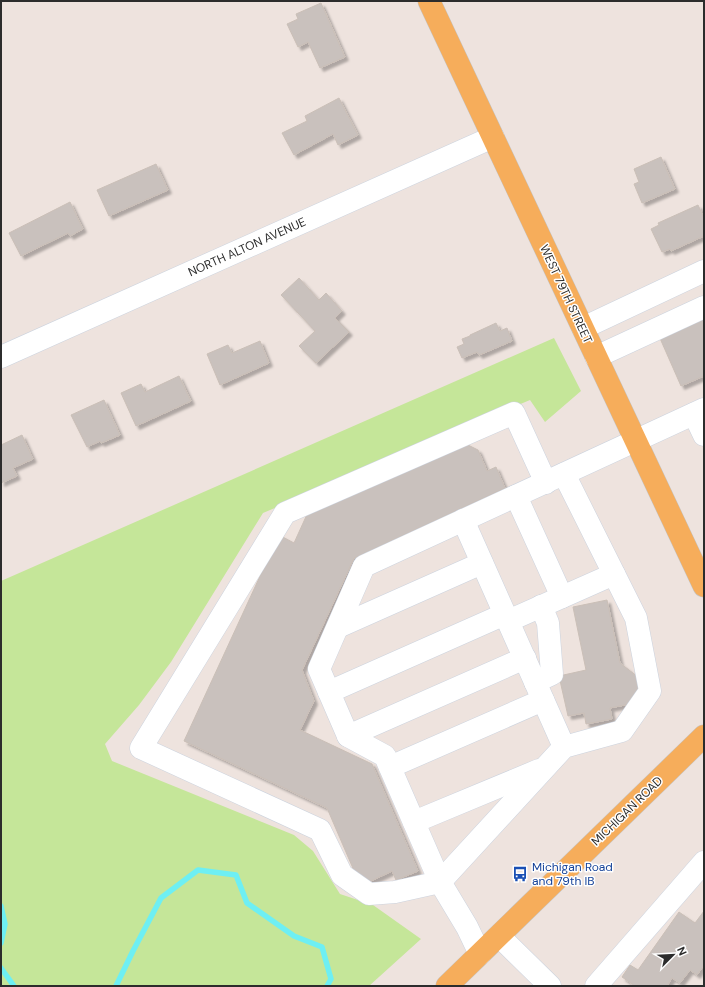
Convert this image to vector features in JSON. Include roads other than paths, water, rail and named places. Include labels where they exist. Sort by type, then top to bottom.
[{"type":"main road","name":"WEST 79TH STREET","points":[[429,1],[704,586]]},
{"type":"main road","name":"MICHIGAN ROAD","points":[[447,986],[704,736]]},
{"type":"street","name":"NORTH ALTON AVENUE","points":[[1,357],[493,137]]},
{"type":"street","points":[[583,328],[704,271]]},
{"type":"street","points":[[596,357],[704,307]]},
{"type":"street","points":[[480,954],[467,926],[440,882],[385,756],[348,736],[319,670],[364,566],[555,479],[699,411],[704,435]]},
{"type":"street","points":[[514,413],[555,479],[614,574],[636,618],[650,691],[622,732],[564,747],[440,882],[396,892],[369,894],[342,875],[320,830],[141,748],[285,512],[514,413]]},
{"type":"street","points":[[516,496],[562,597]]},
{"type":"street","points":[[463,520],[564,747]]},
{"type":"street","points":[[338,627],[482,563]]},
{"type":"street","points":[[329,692],[507,618],[541,606],[614,574]]},
{"type":"street","points":[[390,767],[539,691],[552,674],[548,623],[541,606]]},
{"type":"street","points":[[348,736],[525,658]]},
{"type":"street","points":[[414,822],[546,768]]},
{"type":"street","points":[[596,986],[704,862]]},
{"type":"street","points":[[499,936],[550,986]]},
{"type":"waterway","points":[[116,986],[161,898],[198,870],[236,875],[247,903],[294,936],[322,947],[331,979],[327,986]]},
{"type":"waterway","points":[[1,906],[5,924],[1,943]]},
{"type":"waterway","points":[[1,968],[14,986]]},
{"type":"place","name":"Michigan Road and 79th IB","points":[[520,874]]}]
